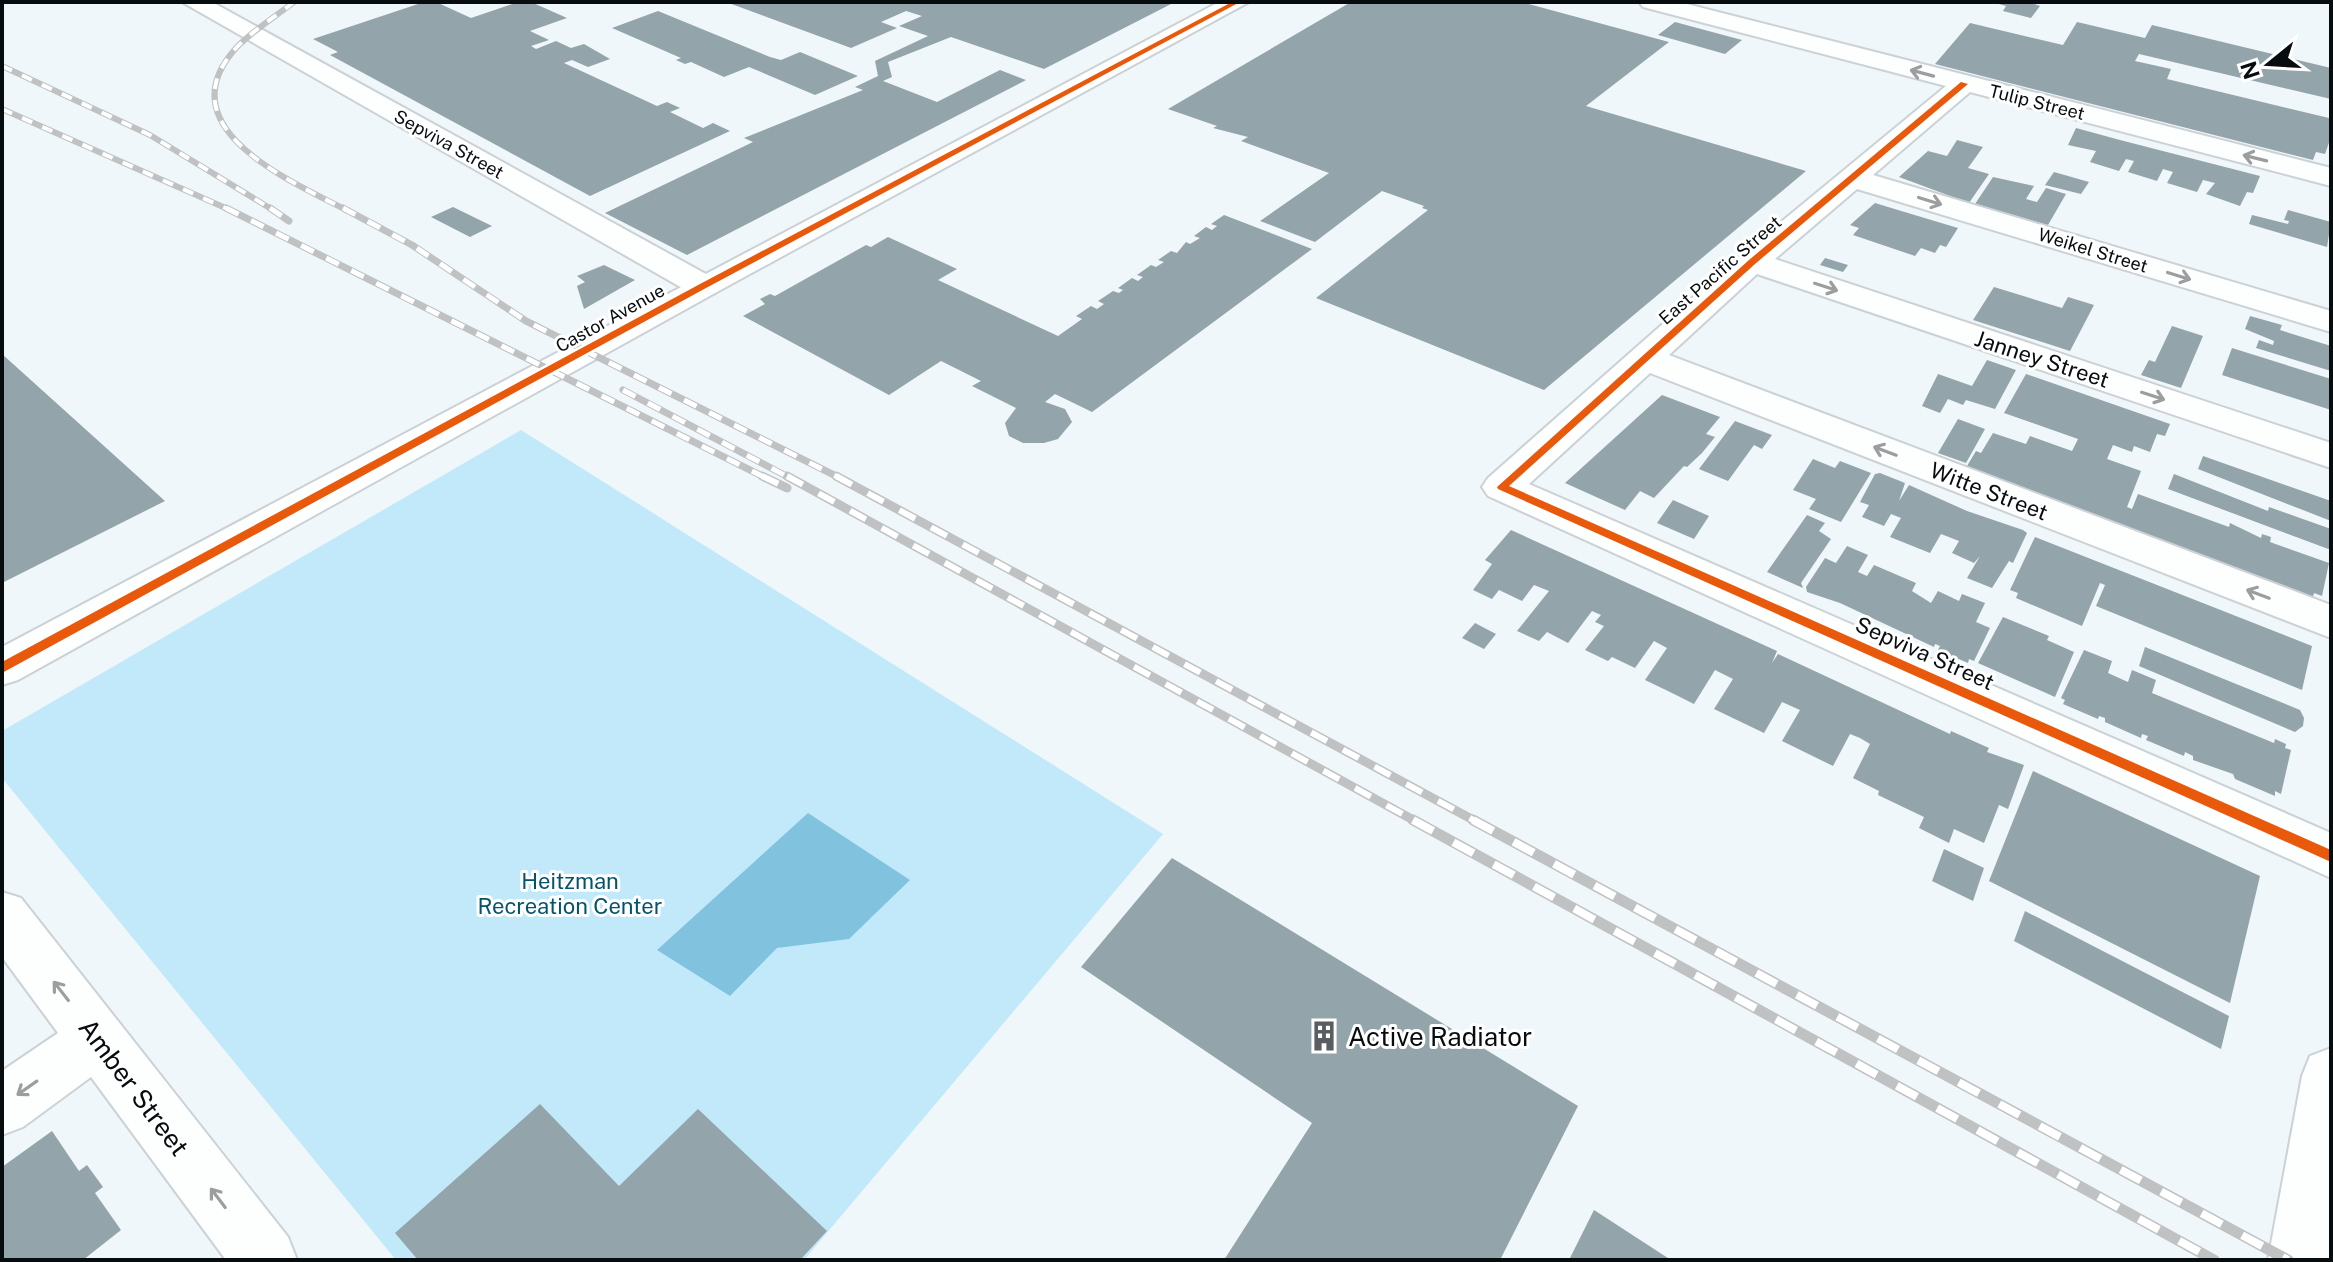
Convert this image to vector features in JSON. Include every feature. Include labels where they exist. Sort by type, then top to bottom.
[{"type":"street","name":"Sepviva Street","points":[[194,2],[703,286]]},
{"type":"street","name":"Castor Avenue","points":[[2,668],[703,286],[1237,2]]},
{"type":"street","name":"Tulip Street","points":[[1651,2],[2331,177]]},
{"type":"street","name":"East Pacific Street","points":[[1502,487],[1752,262],[1856,179],[1964,84]]},
{"type":"street","name":"Weikel Street","points":[[1856,179],[2331,322]]},
{"type":"street","name":"Janney Street","points":[[1752,262],[2331,456]]},
{"type":"street","name":"Witte Street","points":[[1646,359],[2331,622]]},
{"type":"street","name":"Sepviva Street","points":[[1502,487],[2331,856]]},
{"type":"street","name":"Amber Street","points":[[2,915],[265,1260]]},
{"type":"street","points":[[2,1106],[98,1038]]},
{"type":"street","points":[[2300,1260],[2331,1076]]},
{"type":"green space","name":"Heitzman Recreation Center","points":[[521,430],[1163,834],[804,1260],[396,1260],[2,778],[2,731]]},
{"type":"shaded area","points":[[808,813],[910,880],[849,939],[777,948],[730,996],[657,950]]},
{"type":"building","points":[[424,2],[436,2],[471,18],[518,2],[531,2],[567,18],[530,31],[549,40],[531,46],[536,49],[556,41],[571,48],[584,44],[610,59],[588,67],[572,60],[564,63],[657,106],[667,102],[680,108],[670,112],[703,128],[713,123],[730,131],[590,196],[330,55],[338,52],[313,39]]},
{"type":"building","points":[[726,2],[1175,2],[1044,69],[951,37],[888,62],[892,77],[883,81],[937,102],[1000,70],[1026,80],[687,255],[605,213],[753,142],[744,138],[863,90],[855,87],[878,76],[875,61],[928,36],[899,26],[922,16],[906,11],[881,22],[897,28],[851,48]]},
{"type":"building","points":[[1351,2],[1521,2],[1669,42],[1586,106],[1806,171],[1544,390],[1316,298],[1428,210],[1422,208],[1424,206],[1382,191],[1315,242],[1260,221],[1329,173],[1241,141],[1248,137],[1213,128],[1217,126],[1168,109]]},
{"type":"building","points":[[1992,2],[2028,2],[2040,6],[2031,18],[2003,11],[2006,6]]},
{"type":"building","points":[[658,11],[770,57],[781,60],[800,52],[858,76],[815,95],[749,67],[724,77],[691,62],[685,64],[676,60],[681,58],[612,28]]},
{"type":"building","points":[[1675,22],[1742,40],[1725,54],[1658,35]]},
{"type":"building","points":[[2077,22],[2145,38],[2152,25],[2331,68],[2331,99],[2139,54],[2135,61],[2171,69],[2167,79],[2329,118],[2331,137],[2325,154],[2316,152],[2313,160],[1935,64],[1970,23],[2063,45]]},
{"type":"building","points":[[2076,128],[2260,176],[2253,193],[2247,192],[2240,206],[2206,194],[2215,183],[2203,180],[2197,192],[2167,183],[2173,172],[2163,169],[2157,181],[2128,172],[2134,161],[2126,159],[2119,171],[2090,162],[2096,151],[2068,145]]},
{"type":"building","points":[[1957,140],[1983,147],[1968,168],[1989,174],[1969,203],[1899,177],[1928,151],[1947,156]]},
{"type":"building","points":[[2054,172],[2089,182],[2081,194],[2045,185]]},
{"type":"building","points":[[1993,177],[2034,186],[2026,199],[2037,202],[2046,188],[2066,194],[2048,225],[1975,204]]},
{"type":"building","points":[[1875,203],[1958,228],[1946,247],[1940,245],[1935,253],[1921,248],[1915,256],[1853,235],[1859,228],[1850,225]]},
{"type":"building","points":[[453,207],[492,226],[470,237],[431,217]]},
{"type":"building","points":[[2288,210],[2331,222],[2327,247],[2249,224],[2252,215],[2288,224],[2289,221],[2284,220]]},
{"type":"building","points":[[1224,215],[1312,249],[1092,412],[1055,394],[1045,402],[1065,409],[1072,422],[1058,439],[1044,443],[1023,443],[1009,436],[1005,423],[1016,408],[972,386],[981,381],[941,361],[889,395],[743,316],[765,304],[760,299],[770,294],[775,296],[866,245],[871,247],[888,237],[957,269],[938,280],[1058,336],[1082,319],[1076,316],[1091,306],[1097,309],[1104,304],[1098,301],[1113,291],[1119,293],[1123,290],[1118,288],[1132,278],[1138,281],[1143,277],[1137,275],[1151,265],[1156,267],[1164,262],[1158,260],[1171,251],[1177,253],[1186,242],[1190,244],[1200,238],[1194,236],[1206,227],[1212,230],[1217,226],[1211,224]]},
{"type":"building","points":[[1825,258],[1848,265],[1843,272],[1820,265]]},
{"type":"building","points":[[604,265],[635,280],[584,309],[577,286],[585,282],[577,276]]},
{"type":"building","points":[[1994,287],[2062,308],[2068,297],[2094,305],[2070,351],[1973,320]]},
{"type":"building","points":[[2250,316],[2282,325],[2280,330],[2331,346],[2331,371],[2256,348],[2259,340],[2273,345],[2274,341],[2245,329]]},
{"type":"building","points":[[2172,326],[2203,336],[2181,388],[2141,375],[2149,360],[2155,362]]},
{"type":"building","points":[[2232,348],[2331,379],[2331,410],[2222,375]]},
{"type":"building","points":[[2,354],[165,501],[2,583]]},
{"type":"building","points":[[1987,360],[2016,370],[1995,409],[1966,400],[1963,405],[1948,399],[1940,413],[1922,406],[1938,374],[1972,386]]},
{"type":"building","points":[[2026,374],[2170,424],[2165,436],[2157,434],[2150,452],[2134,446],[2132,452],[2113,445],[2107,459],[2141,471],[2127,507],[2132,509],[2138,494],[2229,527],[2230,523],[2261,538],[2262,534],[2271,537],[2270,542],[2329,563],[2322,596],[2314,593],[2313,597],[2272,583],[1967,466],[1976,451],[1981,453],[1993,433],[2026,444],[2030,436],[2072,451],[2078,439],[2004,413]]},
{"type":"building","points":[[1662,395],[1720,417],[1706,434],[1715,437],[1702,453],[1687,467],[1684,466],[1654,498],[1640,491],[1625,510],[1565,483]]},
{"type":"building","points":[[1958,419],[1985,429],[1966,463],[1938,453]]},
{"type":"building","points":[[1735,421],[1772,435],[1762,449],[1754,445],[1728,481],[1699,469]]},
{"type":"building","points":[[2203,456],[2331,501],[2331,521],[2198,469]]},
{"type":"building","points":[[1813,459],[1835,468],[1840,461],[1871,473],[1841,522],[1809,509],[1816,499],[1793,490]]},
{"type":"building","points":[[1875,474],[1905,483],[1899,501],[1909,485],[1967,511],[2023,530],[2027,533],[2013,563],[2009,561],[1992,588],[1967,578],[1980,556],[1974,563],[1952,553],[1959,541],[1941,534],[1930,553],[1890,537],[1901,518],[1891,514],[1884,526],[1862,517],[1869,505],[1860,502]]},
{"type":"building","points":[[2174,474],[2268,511],[2269,507],[2331,529],[2331,550],[2168,489]]},
{"type":"building","points":[[1673,500],[1709,516],[1694,539],[1657,523]]},
{"type":"building","points":[[1807,515],[1825,523],[1819,531],[1831,539],[1801,583],[1803,588],[1767,572]]},
{"type":"building","points":[[1511,530],[1777,651],[1772,663],[1778,654],[1950,734],[1951,731],[1989,748],[1987,752],[2024,765],[2008,809],[1999,805],[1984,843],[1954,829],[1949,843],[1919,828],[1924,817],[1878,795],[1879,791],[1853,778],[1870,744],[1860,738],[1850,734],[1833,766],[1782,741],[1800,710],[1782,702],[1764,733],[1714,709],[1733,679],[1715,670],[1694,704],[1645,680],[1667,648],[1654,641],[1635,668],[1612,657],[1608,661],[1585,650],[1604,626],[1595,622],[1601,615],[1592,611],[1568,643],[1547,632],[1539,641],[1517,631],[1549,591],[1534,585],[1522,601],[1499,590],[1492,599],[1473,590],[1492,564],[1485,560]]},
{"type":"building","points":[[2035,537],[2312,646],[2302,690],[2096,606],[2105,585],[2100,583],[2082,626],[2016,598],[2018,593],[2010,590]]},
{"type":"building","points":[[1847,546],[1868,555],[1858,572],[1867,576],[1874,565],[1916,583],[1912,591],[1931,603],[1938,591],[1959,601],[1962,594],[1985,603],[1976,622],[1990,628],[1974,661],[1969,659],[1968,663],[1938,650],[1940,646],[1935,644],[1934,647],[1840,603],[1807,592],[1806,587],[1825,558],[1836,563]]},
{"type":"building","points":[[2003,617],[2049,636],[2047,640],[2074,652],[2055,697],[1978,663]]},
{"type":"building","points":[[1475,623],[1496,634],[1484,649],[1462,638]]},
{"type":"building","points":[[2145,647],[2300,710],[2304,718],[2303,726],[2295,732],[2139,666]]},
{"type":"building","points":[[2084,650],[2112,661],[2108,673],[2128,682],[2132,670],[2156,680],[2152,693],[2274,743],[2275,739],[2286,744],[2285,748],[2291,750],[2281,794],[2275,791],[2275,796],[2235,779],[2233,774],[2193,760],[2193,756],[2185,752],[2184,756],[2146,740],[2148,736],[2142,734],[2141,738],[2105,722],[2105,718],[2099,716],[2098,719],[2063,704],[2065,700],[2061,698]]},
{"type":"building","points":[[2033,771],[2260,876],[2230,1003],[1989,881]]},
{"type":"building","points":[[1944,849],[1984,868],[1973,901],[1932,881]]},
{"type":"building","name":"Active Radiator","points":[[1172,858],[1578,1106],[1500,1260],[1224,1260],[1312,1123],[1081,967]]},
{"type":"building","points":[[2025,911],[2229,1016],[2221,1049],[2014,941]]},
{"type":"building","points":[[540,1104],[619,1186],[698,1109],[827,1231],[800,1260],[418,1260],[395,1233]]},
{"type":"building","points":[[52,1131],[79,1171],[87,1165],[103,1187],[95,1193],[121,1230],[83,1260],[2,1260],[2,1167]]},
{"type":"building","points":[[1594,1210],[1671,1260],[1569,1260]]},
{"type":"railway","points":[[294,2],[236,48],[218,77],[215,103],[225,127],[243,148],[295,184],[346,210]]},
{"type":"railway","points":[[2,66],[150,135],[272,210]]},
{"type":"railway","points":[[2,109],[230,210]]},
{"type":"railway","points":[[226,208],[230,210]]},
{"type":"railway","points":[[343,208],[412,245],[526,321],[836,476]]},
{"type":"railway","points":[[230,210],[762,476]]},
{"type":"railway","points":[[272,210],[289,221]]},
{"type":"railway","points":[[623,390],[790,478]]},
{"type":"railway","points":[[762,476],[787,488]]},
{"type":"railway","points":[[762,476],[766,478]]},
{"type":"railway","points":[[787,476],[1417,822]]},
{"type":"railway","points":[[836,476],[840,478]]},
{"type":"railway","points":[[836,476],[1477,822]]},
{"type":"railway","points":[[1413,820],[2214,1260]]},
{"type":"railway","points":[[1473,820],[2288,1260]]},
{"type":"cycle path","points":[[2,668],[703,286],[1237,2]]},
{"type":"cycle path","points":[[1964,84],[1752,262],[1502,487],[2331,856]]},
{"type":"place","name":"Active Radiator","points":[[1324,1036]]}]
